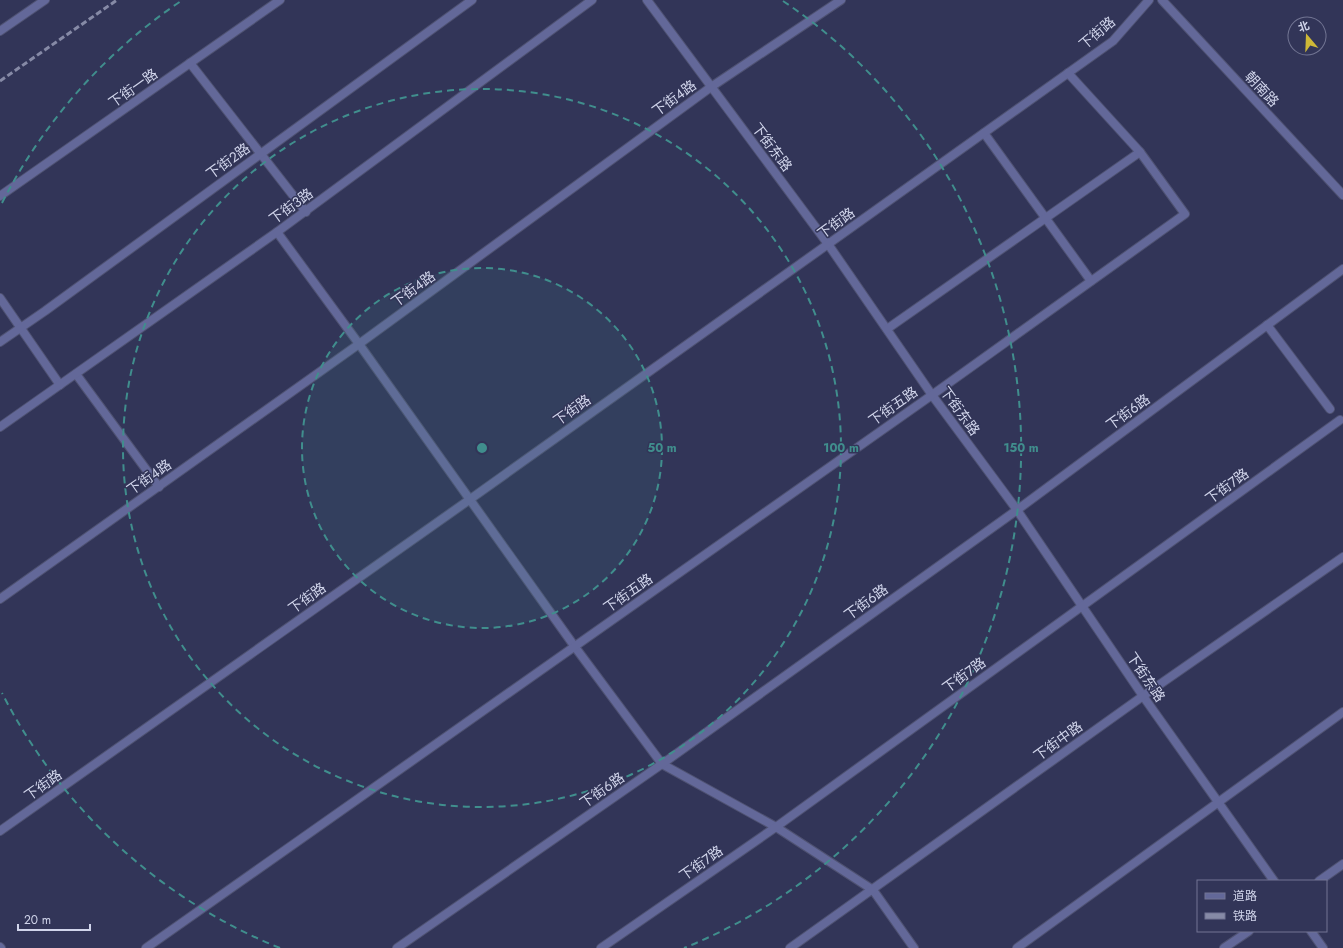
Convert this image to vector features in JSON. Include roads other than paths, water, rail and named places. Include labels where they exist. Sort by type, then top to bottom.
[{"type":"street","points":[[0,31],[45,0]]},
{"type":"street","name":"下街一路","points":[[0,196],[280,0]]},
{"type":"street","name":"下街2路","points":[[0,342],[472,0]]},
{"type":"street","name":"下街3路","points":[[0,427],[306,212],[592,0]]},
{"type":"street","name":"下街东路","points":[[647,0],[828,244],[932,395],[1017,510],[1143,696],[1273,880]]},
{"type":"street","name":"下街4路","points":[[0,599],[359,344],[711,87],[841,0]]},
{"type":"street","name":"下街路","points":[[0,831],[469,500],[1113,41],[1149,0]]},
{"type":"street","name":"朝南路","points":[[1162,0],[1343,195]]},
{"type":"street","points":[[190,63],[306,212]]},
{"type":"street","points":[[887,329],[1140,152],[1068,73]]},
{"type":"street","points":[[984,133],[1091,281]]},
{"type":"street","name":"下街五路","points":[[146,948],[575,647],[1186,214],[1140,152]]},
{"type":"street","points":[[277,232],[359,344],[575,647],[662,764],[776,827],[873,890],[914,948]]},
{"type":"street","name":"下街6路","points":[[397,948],[662,764],[1017,510],[1343,269]]},
{"type":"street","points":[[0,298],[60,385]]},
{"type":"street","points":[[1267,325],[1330,409]]},
{"type":"street","points":[[76,374],[158,486]]},
{"type":"street","name":"下街7路","points":[[601,948],[776,827],[1082,606],[1342,422]]},
{"type":"street","name":"下街中路","points":[[790,948],[1143,696],[1343,557]]},
{"type":"street","points":[[1017,948],[1343,712]]},
{"type":"street","points":[[1320,880],[1343,864]]},
{"type":"street","points":[[1224,948],[1248,932]]},
{"type":"street","points":[[1312,932],[1323,948]]},
{"type":"railway","points":[[0,81],[117,0]]}]
